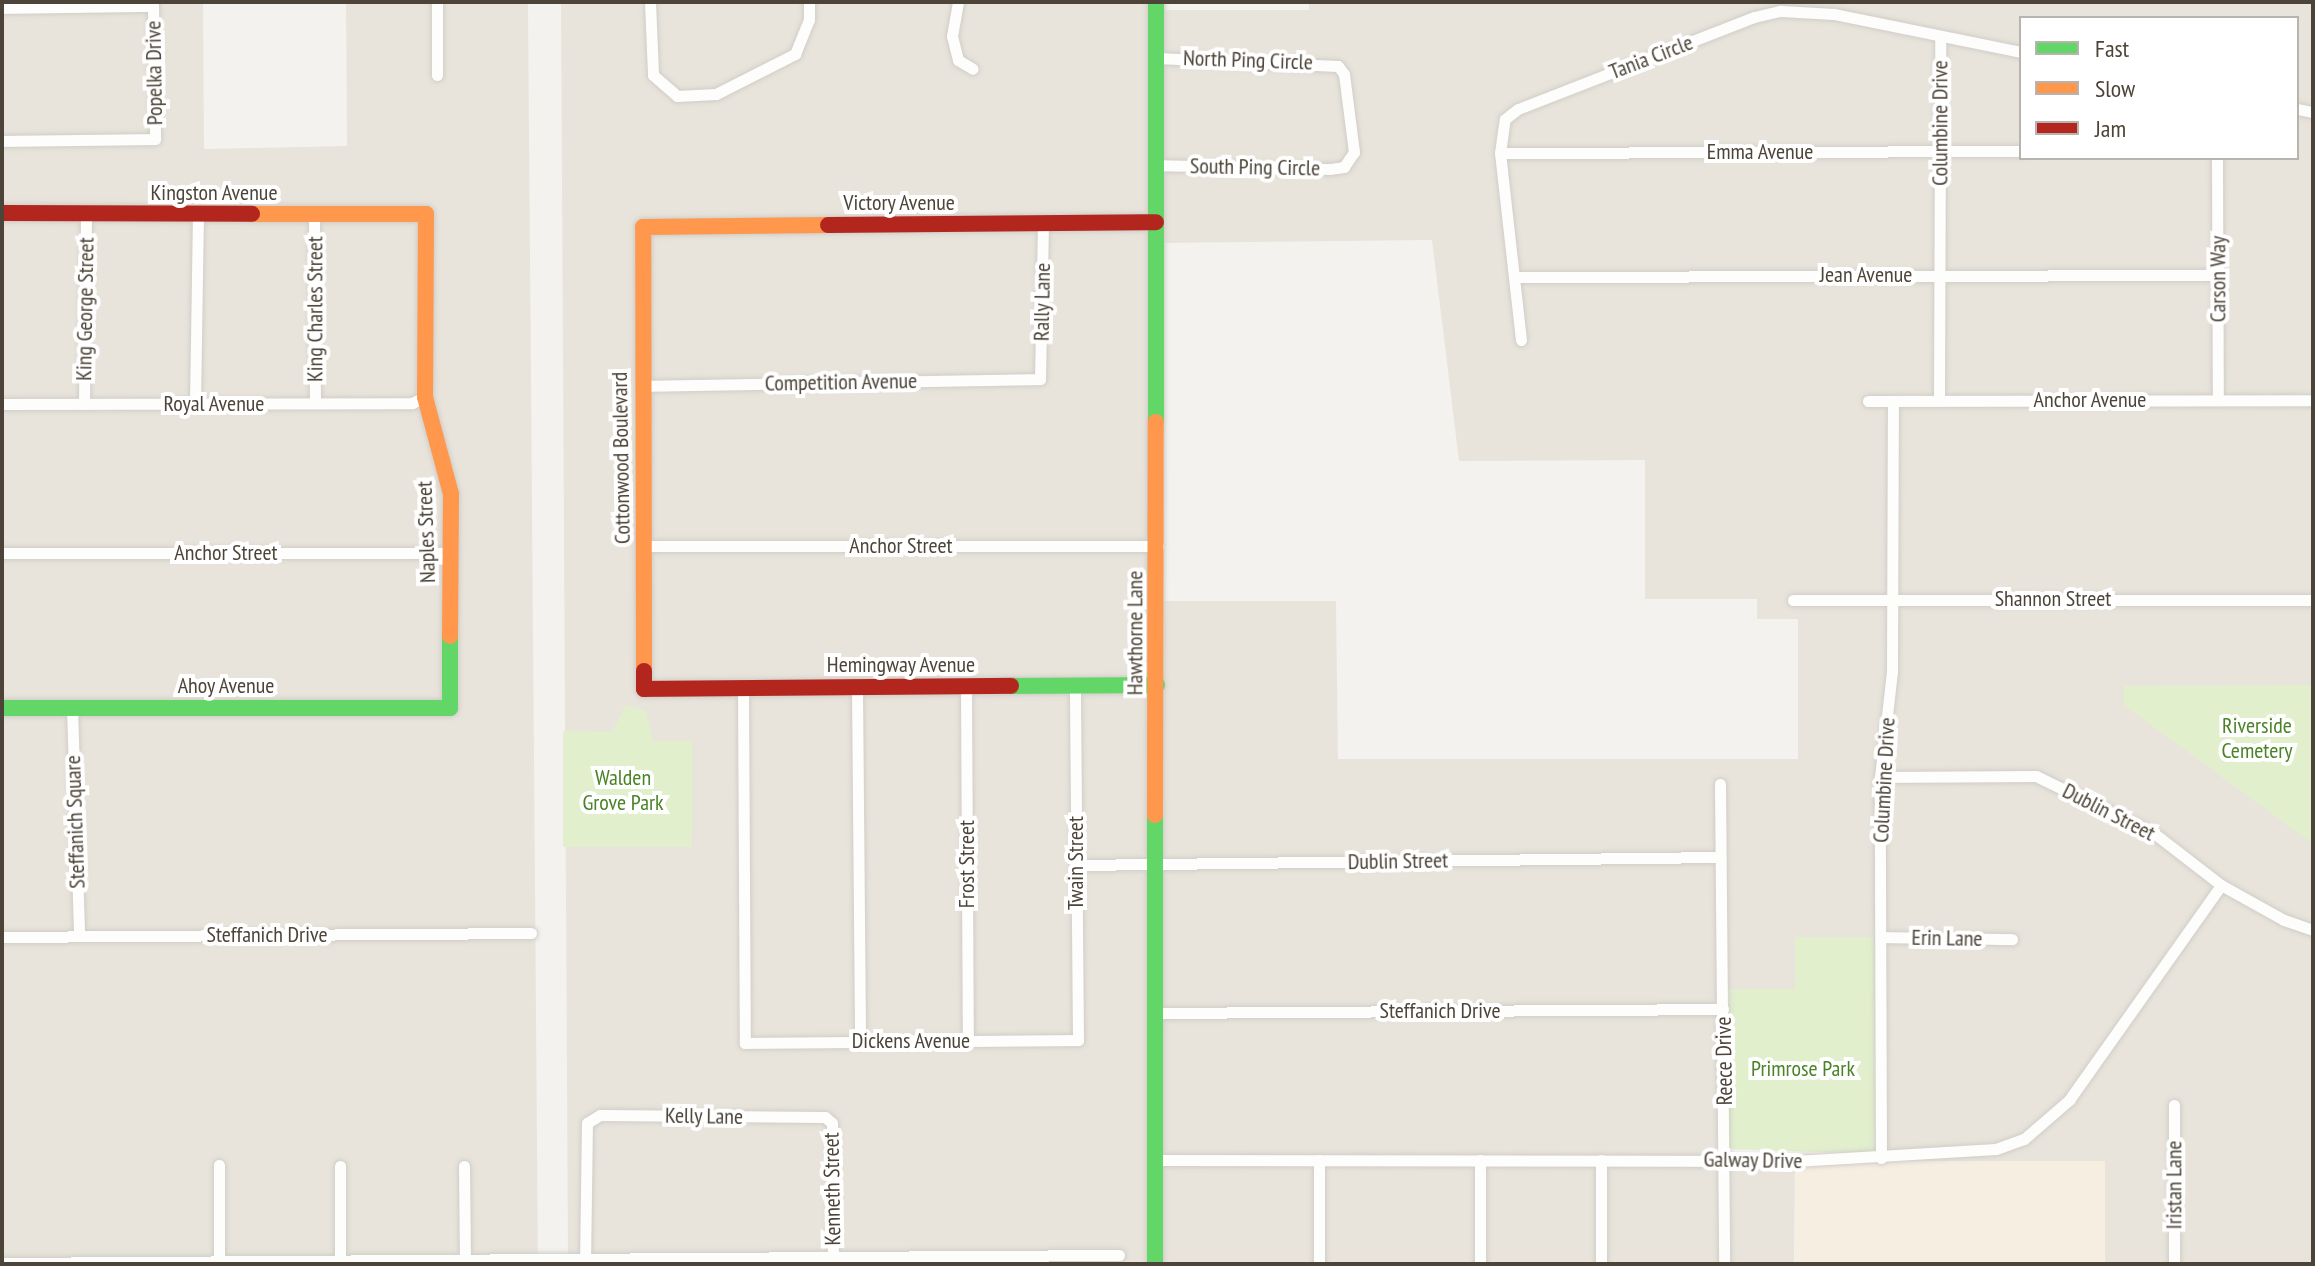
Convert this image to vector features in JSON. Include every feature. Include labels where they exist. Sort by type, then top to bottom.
[{"type":"street","points":[[437,2],[437,75]]},
{"type":"street","points":[[650,2],[653,75],[677,96],[716,94],[795,54],[809,20],[809,2]]},
{"type":"street","points":[[958,2],[952,36],[958,60],[973,69]]},
{"type":"street","name":"Hawthorne Lane","points":[[1155,1264],[1158,546],[1156,2]]},
{"type":"street","name":"Popelka Drive","points":[[2,8],[153,6],[155,139],[2,141]]},
{"type":"street","name":"Tania Circle","points":[[1521,340],[1500,153],[1505,119],[1518,109],[1754,17],[1805,9],[2019,52]]},
{"type":"street","name":"Columbine Drive","points":[[1939,401],[1940,36]]},
{"type":"street","name":"North Ping Circle","points":[[1156,58],[1328,62],[1344,74],[1349,113]]},
{"type":"street","name":"South Ping Circle","points":[[1156,165],[1344,167],[1354,152],[1349,113]]},
{"type":"street","name":"Emma Avenue","points":[[1500,153],[2019,151]]},
{"type":"street","name":"Carson Way","points":[[2217,160],[2218,400]]},
{"type":"street","name":"Kingston Avenue","points":[[2,213],[426,214]]},
{"type":"street","name":"King George Street","points":[[84,404],[86,214]]},
{"type":"street","name":"Naples Street","points":[[426,214],[425,397],[451,494],[450,708]]},
{"type":"street","points":[[195,404],[198,215]]},
{"type":"street","name":"King Charles Street","points":[[314,215],[315,403]]},
{"type":"street","name":"Victory Avenue","points":[[643,227],[1156,222]]},
{"type":"street","name":"Rally Lane","points":[[1040,379],[1043,225]]},
{"type":"street","name":"Cottonwood Boulevard","points":[[643,227],[644,689]]},
{"type":"street","name":"Jean Avenue","points":[[1514,277],[2218,275]]},
{"type":"street","name":"Competition Avenue","points":[[642,386],[1040,379]]},
{"type":"street","name":"Royal Avenue","points":[[2,404],[412,403],[425,397]]},
{"type":"street","name":"Anchor Avenue","points":[[1868,401],[2313,400]]},
{"type":"street","name":"Columbine Drive","points":[[1881,1158],[1880,777],[1895,599],[1893,401]]},
{"type":"street","name":"Anchor Street","points":[[644,546],[1158,546]]},
{"type":"street","name":"Anchor Street","points":[[2,553],[450,553]]},
{"type":"street","name":"Shannon Street","points":[[1793,600],[2313,600]]},
{"type":"street","name":"Hemingway Avenue","points":[[644,689],[1157,685]]},
{"type":"street","name":"Twain Street","points":[[1075,686],[1078,1040]]},
{"type":"street","name":"Frost Street","points":[[966,687],[968,1041]]},
{"type":"street","name":"Dickens Avenue","points":[[743,688],[745,1043],[1078,1040]]},
{"type":"street","points":[[857,688],[860,1042]]},
{"type":"street","name":"Ahoy Avenue","points":[[2,708],[450,708]]},
{"type":"street","name":"Steffanich Square","points":[[72,708],[79,936]]},
{"type":"street","name":"Dublin Street","points":[[1880,777],[2036,776],[2155,834],[2221,885],[2284,920],[2313,930]]},
{"type":"street","name":"Reece Drive","points":[[1720,784],[1724,1264]]},
{"type":"street","name":"Dublin Street","points":[[1076,865],[1720,857]]},
{"type":"street","name":"Galway Drive","points":[[1156,1160],[1881,1158],[1996,1149],[2024,1139],[2044,1124],[2099,1063],[2221,885]]},
{"type":"street","name":"Steffanich Drive","points":[[2,937],[531,933]]},
{"type":"street","name":"Erin Lane","points":[[1881,937],[2012,939]]},
{"type":"street","name":"Steffanich Drive","points":[[1156,1013],[1723,1009]]},
{"type":"street","name":"Iristan Lane","points":[[2174,1105],[2174,1264]]},
{"type":"street","name":"Kelly Lane","points":[[586,1262],[587,1123],[600,1115],[825,1117]]},
{"type":"street","name":"Kenneth Street","points":[[825,1117],[832,1123],[833,1261]]},
{"type":"street","points":[[1319,1160],[1319,1264]]},
{"type":"street","points":[[1480,1160],[1480,1264]]},
{"type":"street","points":[[1601,1160],[1601,1264]]},
{"type":"street","points":[[219,1165],[219,1261]]},
{"type":"street","points":[[340,1166],[340,1260]]},
{"type":"street","points":[[464,1166],[465,1259]]},
{"type":"street","points":[[2,1263],[465,1259],[833,1261],[1119,1255]]},
{"type":"shaded area","points":[[2,2],[203,2],[204,149],[347,146],[346,2],[528,2],[538,1264],[2,1264]]},
{"type":"shaded area","points":[[561,2],[1157,2],[1157,10],[1309,10],[1309,2],[2313,2],[2313,1264],[2103,1264],[2104,1163],[1877,1162],[1873,937],[1795,938],[1795,989],[1724,990],[1725,1159],[1795,1161],[1794,1264],[568,1264]],"holes":[[[1432,240],[1459,461],[1645,460],[1645,599],[1757,599],[1757,619],[1798,619],[1798,759],[1338,759],[1336,601],[1158,601],[1157,243]]]},
{"type":"shaded area","points":[[1795,1161],[2105,1161],[2105,1264],[1795,1264]]},
{"type":"green space","name":"Riverside Cemetery","points":[[2313,685],[2313,844],[2124,705],[2124,686]]},
{"type":"green space","name":"Walden Grove Park","points":[[626,705],[646,710],[653,741],[692,741],[692,847],[563,847],[563,731],[612,732]]},
{"type":"green space","name":"Primrose Park","points":[[1795,937],[1874,937],[1877,1154],[1729,1149],[1729,989],[1795,989]]},
{"type":"traffic: fast","points":[[1156,2],[1156,422]]},
{"type":"traffic: fast","points":[[2,708],[450,708],[450,636]]},
{"type":"traffic: fast","points":[[1011,686],[1157,685]]},
{"type":"traffic: fast","points":[[1155,815],[1155,1264]]},
{"type":"traffic: slow","points":[[252,214],[426,214],[425,397],[451,494],[450,636]]},
{"type":"traffic: slow","points":[[644,671],[643,227],[828,225]]},
{"type":"traffic: slow","points":[[1155,815],[1156,422]]},
{"type":"traffic: jam","points":[[2,213],[252,214]]},
{"type":"traffic: jam","points":[[828,225],[1156,222]]},
{"type":"traffic: jam","points":[[644,671],[644,689],[1011,686]]}]
